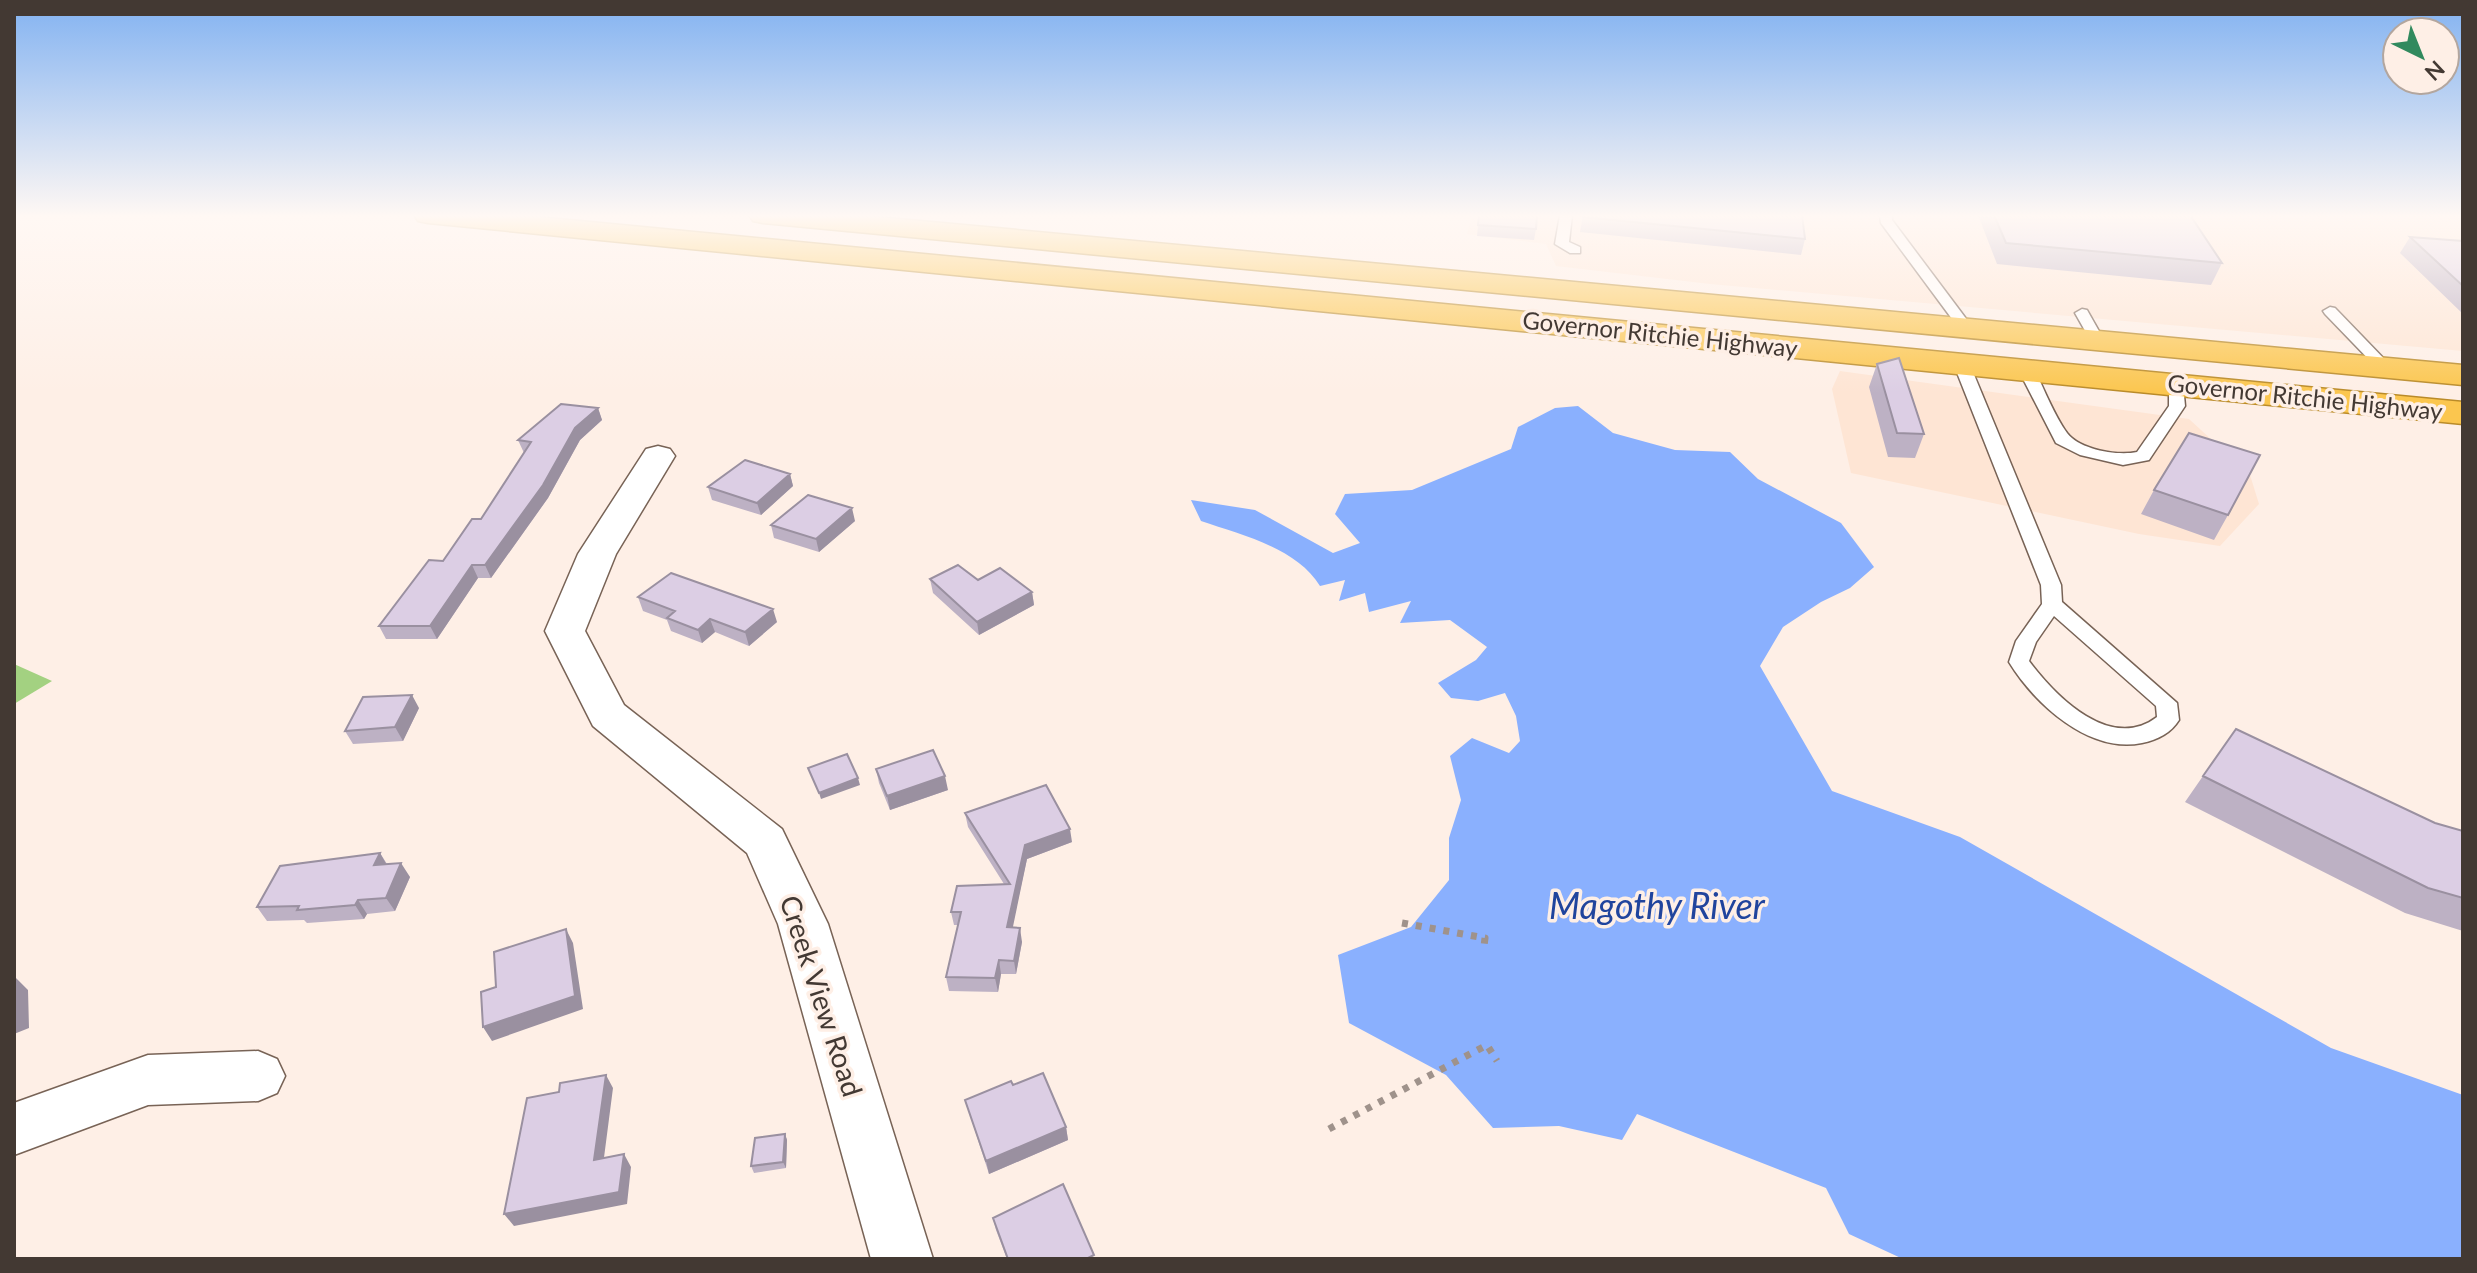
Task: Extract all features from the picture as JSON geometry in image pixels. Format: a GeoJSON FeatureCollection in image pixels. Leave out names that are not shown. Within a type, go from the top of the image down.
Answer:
{"type":"FeatureCollection","features":[{"type":"Feature","properties":{"kind":"highway","name":"Governor Ritchie Highway"},"geometry":{"type":"LineString","coordinates":[[1036,274],[2463,413]]}},
{"type":"Feature","properties":{"kind":"highway","name":"Governor Ritchie Highway"},"geometry":{"type":"LineString","coordinates":[[1397,274],[2463,375]]}},
{"type":"Feature","properties":{"kind":"street","name":"Creek View Road"},"geometry":{"type":"LineString","coordinates":[[658,456],[597,554],[565,631],[608,715],[765,842],[803,924],[902,1259]]}},
{"type":"Feature","properties":{"kind":"street"},"geometry":{"type":"LineString","coordinates":[[14,1129],[148,1080],[258,1076]]}},
{"type":"Feature","properties":{"kind":"lane"},"geometry":{"type":"LineString","coordinates":[[1926,274],[1966,328]]}},
{"type":"Feature","properties":{"kind":"lane"},"geometry":{"type":"LineString","coordinates":[[2330,311],[2385,368]]}},
{"type":"Feature","properties":{"kind":"lane"},"geometry":{"type":"LineString","coordinates":[[2082,313],[2097,340]]}},
{"type":"Feature","properties":{"kind":"lane"},"geometry":{"type":"LineString","coordinates":[[1962,365],[2046,566],[2052,604],[2166,703],[2168,720],[2159,730],[2144,736],[2117,737],[2096,730],[2074,717],[2029,678],[2019,662],[2026,641],[2052,604]]}},
{"type":"Feature","properties":{"kind":"lane"},"geometry":{"type":"LineString","coordinates":[[2027,371],[2062,439],[2103,456],[2123,460],[2143,456],[2150,450],[2177,406],[2175,385]]}},
{"type":"Feature","properties":{"kind":"path"},"geometry":{"type":"LineString","coordinates":[[1402,923],[1485,938],[1484,946]]}},
{"type":"Feature","properties":{"kind":"path"},"geometry":{"type":"LineString","coordinates":[[1329,1129],[1487,1045],[1497,1061]]}},
{"type":"Feature","properties":{"kind":"shaded area"},"geometry":{"type":"Polygon","coordinates":[[[1628,274],[2463,274],[2463,351],[1628,274]]]}},
{"type":"Feature","properties":{"kind":"shaded area"},"geometry":{"type":"Polygon","coordinates":[[[1840,371],[2189,419],[2250,475],[2259,504],[2220,546],[2139,534],[1851,473],[1832,389],[1840,371]]]}},
{"type":"Feature","properties":{"kind":"green space"},"geometry":{"type":"Polygon","coordinates":[[[14,664],[52,681],[14,704],[14,664]]]}},
{"type":"Feature","properties":{"kind":"water","name":"Magothy River"},"geometry":{"type":"Polygon","coordinates":[[[1578,406],[1613,433],[1675,450],[1730,452],[1758,479],[1841,523],[1874,567],[1850,588],[1821,602],[1783,627],[1760,666],[1832,791],[1960,837],[2331,1048],[2463,1095],[2463,1259],[1903,1259],[1849,1234],[1826,1188],[1637,1114],[1622,1140],[1559,1126],[1493,1128],[1446,1075],[1349,1023],[1338,955],[1411,927],[1449,880],[1449,838],[1461,800],[1450,756],[1472,738],[1509,753],[1520,741],[1516,716],[1505,693],[1478,701],[1451,698],[1438,683],[1476,660],[1487,647],[1450,620],[1400,623],[1411,601],[1369,612],[1365,593],[1339,601],[1345,580],[1320,586],[1310,573],[1283,552],[1201,521],[1191,500],[1255,510],[1333,553],[1360,543],[1335,514],[1345,494],[1412,490],[1511,449],[1518,427],[1555,408],[1578,406]]]}},
{"type":"Feature","properties":{"kind":"building"},"geometry":{"type":"Polygon","coordinates":[[[2450,274],[2463,274],[2463,286],[2450,274]]]}},
{"type":"Feature","properties":{"kind":"building"},"geometry":{"type":"Polygon","coordinates":[[[1899,358],[1924,434],[1897,433],[1877,364],[1899,358]]]}},
{"type":"Feature","properties":{"kind":"building"},"geometry":{"type":"Polygon","coordinates":[[[561,404],[598,408],[575,428],[543,485],[485,565],[472,565],[430,626],[379,626],[429,560],[443,561],[472,519],[481,519],[531,442],[518,440],[561,404]]]}},
{"type":"Feature","properties":{"kind":"building"},"geometry":{"type":"Polygon","coordinates":[[[2189,433],[2260,455],[2228,515],[2154,490],[2189,433]]]}},
{"type":"Feature","properties":{"kind":"building"},"geometry":{"type":"Polygon","coordinates":[[[745,460],[790,474],[757,503],[708,487],[745,460]]]}},
{"type":"Feature","properties":{"kind":"building"},"geometry":{"type":"Polygon","coordinates":[[[808,495],[852,508],[816,539],[771,525],[808,495]]]}},
{"type":"Feature","properties":{"kind":"building"},"geometry":{"type":"Polygon","coordinates":[[[958,565],[978,580],[1000,568],[1032,592],[977,622],[930,579],[958,565]]]}},
{"type":"Feature","properties":{"kind":"building"},"geometry":{"type":"Polygon","coordinates":[[[671,573],[773,609],[745,632],[710,619],[698,630],[667,618],[675,611],[638,597],[671,573]]]}},
{"type":"Feature","properties":{"kind":"building"},"geometry":{"type":"Polygon","coordinates":[[[412,695],[395,727],[345,731],[363,697],[412,695]]]}},
{"type":"Feature","properties":{"kind":"building"},"geometry":{"type":"Polygon","coordinates":[[[2236,729],[2435,823],[2463,831],[2463,898],[2428,888],[2203,776],[2236,729]]]}},
{"type":"Feature","properties":{"kind":"building"},"geometry":{"type":"Polygon","coordinates":[[[933,750],[945,776],[887,796],[876,769],[933,750]]]}},
{"type":"Feature","properties":{"kind":"building"},"geometry":{"type":"Polygon","coordinates":[[[847,754],[858,778],[819,793],[808,768],[847,754]]]}},
{"type":"Feature","properties":{"kind":"building"},"geometry":{"type":"Polygon","coordinates":[[[1046,785],[1070,829],[1025,845],[1007,927],[1020,928],[1014,961],[999,960],[995,978],[946,977],[961,912],[951,912],[957,886],[1010,884],[965,813],[1046,785]]]}},
{"type":"Feature","properties":{"kind":"building"},"geometry":{"type":"Polygon","coordinates":[[[380,853],[374,865],[401,863],[386,898],[358,900],[355,905],[297,910],[299,906],[257,907],[280,866],[380,853]]]}},
{"type":"Feature","properties":{"kind":"building"},"geometry":{"type":"Polygon","coordinates":[[[566,929],[575,996],[483,1027],[481,992],[496,987],[494,952],[566,929]]]}},
{"type":"Feature","properties":{"kind":"building"},"geometry":{"type":"Polygon","coordinates":[[[1043,1073],[1066,1127],[986,1161],[965,1100],[1011,1081],[1013,1085],[1043,1073]]]}},
{"type":"Feature","properties":{"kind":"building"},"geometry":{"type":"Polygon","coordinates":[[[606,1075],[594,1160],[624,1154],[619,1192],[504,1214],[527,1098],[559,1092],[560,1083],[606,1075]]]}},
{"type":"Feature","properties":{"kind":"building"},"geometry":{"type":"Polygon","coordinates":[[[785,1134],[783,1162],[751,1166],[755,1138],[785,1134]]]}},
{"type":"Feature","properties":{"kind":"building"},"geometry":{"type":"Polygon","coordinates":[[[1063,1184],[1094,1255],[1086,1259],[1008,1259],[993,1218],[1063,1184]]]}}]}
